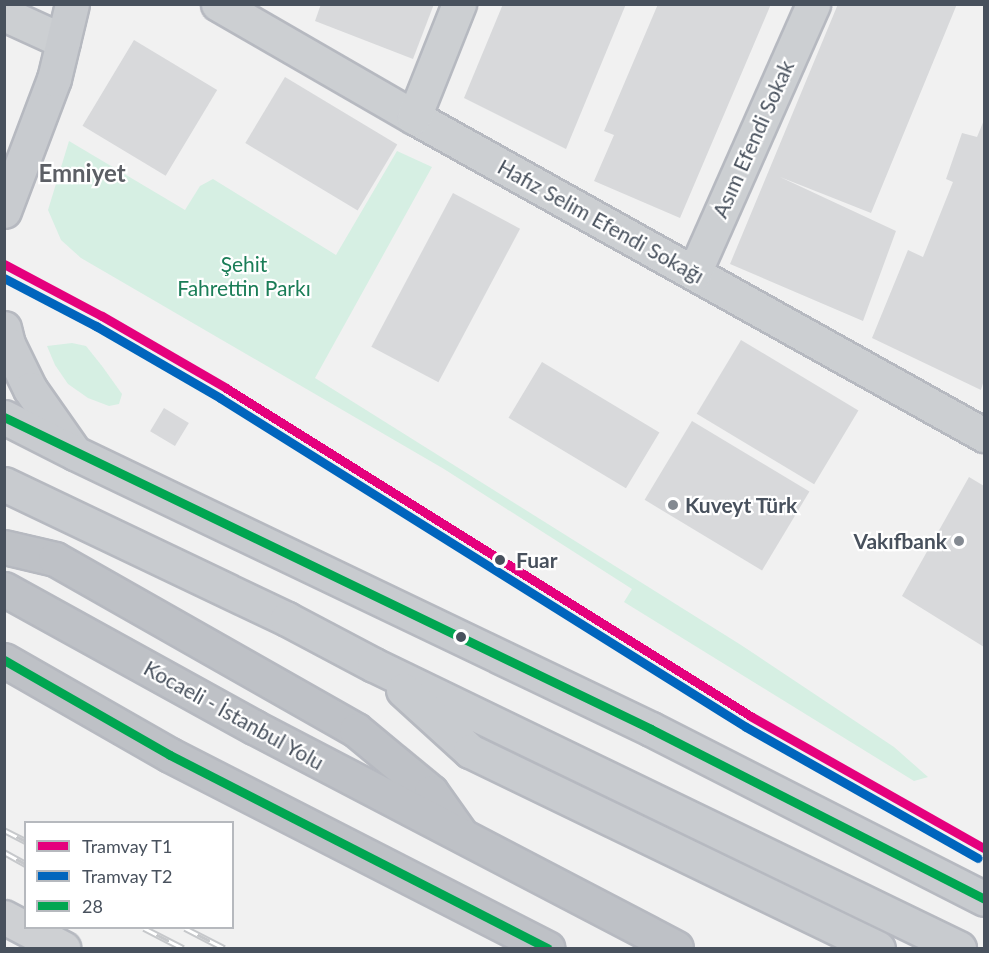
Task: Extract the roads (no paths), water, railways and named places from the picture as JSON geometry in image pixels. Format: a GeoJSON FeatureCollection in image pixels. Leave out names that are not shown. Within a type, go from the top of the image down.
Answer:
{"type":"FeatureCollection","features":[{"type":"Feature","properties":{"kind":"highway"},"geometry":{"type":"LineString","coordinates":[[4,547],[55,559],[356,730],[431,792],[464,840]]}},
{"type":"Feature","properties":{"kind":"highway","name":"Kocaeli - İstanbul Yolu"},"geometry":{"type":"LineString","coordinates":[[4,589],[464,840],[676,948]]}},
{"type":"Feature","properties":{"kind":"highway"},"geometry":{"type":"LineString","coordinates":[[4,660],[170,755],[547,948]]}},
{"type":"Feature","properties":{"kind":"highway"},"geometry":{"type":"LineString","coordinates":[[446,898],[532,948]]}},
{"type":"Feature","properties":{"kind":"main road"},"geometry":{"type":"LineString","coordinates":[[4,166],[72,4]]}},
{"type":"Feature","properties":{"kind":"main road"},"geometry":{"type":"LineString","coordinates":[[4,211],[54,79],[58,39]]}},
{"type":"Feature","properties":{"kind":"main road"},"geometry":{"type":"LineString","coordinates":[[4,328],[8,345],[30,389],[75,453]]}},
{"type":"Feature","properties":{"kind":"main road"},"geometry":{"type":"LineString","coordinates":[[4,417],[651,729],[984,899]]}},
{"type":"Feature","properties":{"kind":"main road"},"geometry":{"type":"LineString","coordinates":[[4,484],[287,619],[374,665],[959,948]]}},
{"type":"Feature","properties":{"kind":"main road"},"geometry":{"type":"LineString","coordinates":[[374,665],[470,750],[878,948]]}},
{"type":"Feature","properties":{"kind":"main road"},"geometry":{"type":"LineString","coordinates":[[4,917],[24,928]]}},
{"type":"Feature","properties":{"kind":"main road"},"geometry":{"type":"LineString","coordinates":[[27,929],[63,948]]}},
{"type":"Feature","properties":{"kind":"street","name":"Hafız Selim Efendi Sokağı"},"geometry":{"type":"LineString","coordinates":[[218,4],[414,117],[984,435]]}},
{"type":"Feature","properties":{"kind":"street"},"geometry":{"type":"LineString","coordinates":[[414,117],[459,4]]}},
{"type":"Feature","properties":{"kind":"street","name":"Asım Efendi Sokak"},"geometry":{"type":"LineString","coordinates":[[694,273],[813,4]]}},
{"type":"Feature","properties":{"kind":"street"},"geometry":{"type":"LineString","coordinates":[[4,14],[58,39]]}},
{"type":"Feature","properties":{"kind":"railway"},"geometry":{"type":"LineString","coordinates":[[4,830],[24,840]]}},
{"type":"Feature","properties":{"kind":"railway"},"geometry":{"type":"LineString","coordinates":[[4,852],[24,863]]}},
{"type":"Feature","properties":{"kind":"railway"},"geometry":{"type":"LineString","coordinates":[[146,929],[183,948]]}},
{"type":"Feature","properties":{"kind":"railway"},"geometry":{"type":"LineString","coordinates":[[187,929],[224,948]]}},
{"type":"Feature","properties":{"kind":"tram line","name":"T1"},"geometry":{"type":"LineString","coordinates":[[4,264],[102,316],[226,388],[752,717],[984,848]]}},
{"type":"Feature","properties":{"kind":"tram line","name":"T2"},"geometry":{"type":"LineString","coordinates":[[4,278],[96,326],[220,398],[746,727],[978,858]]}},
{"type":"Feature","properties":{"kind":"place","name":"Kuveyt Türk"},"geometry":{"type":"Point","coordinates":[673,505]}},
{"type":"Feature","properties":{"kind":"place","name":"Vakıfbank"},"geometry":{"type":"Point","coordinates":[959,541]}},
{"type":"Feature","properties":{"kind":"place","name":"Fuar"},"geometry":{"type":"Point","coordinates":[500,560]}},
{"type":"Feature","properties":{"kind":"district","name":"Emniyet"},"geometry":{"type":"Point","coordinates":[82,173]}},
{"type":"Feature","properties":{"kind":"park label","name":"Şehit Fahrettin Parkı"},"geometry":{"type":"Point","coordinates":[244,276]}}]}
